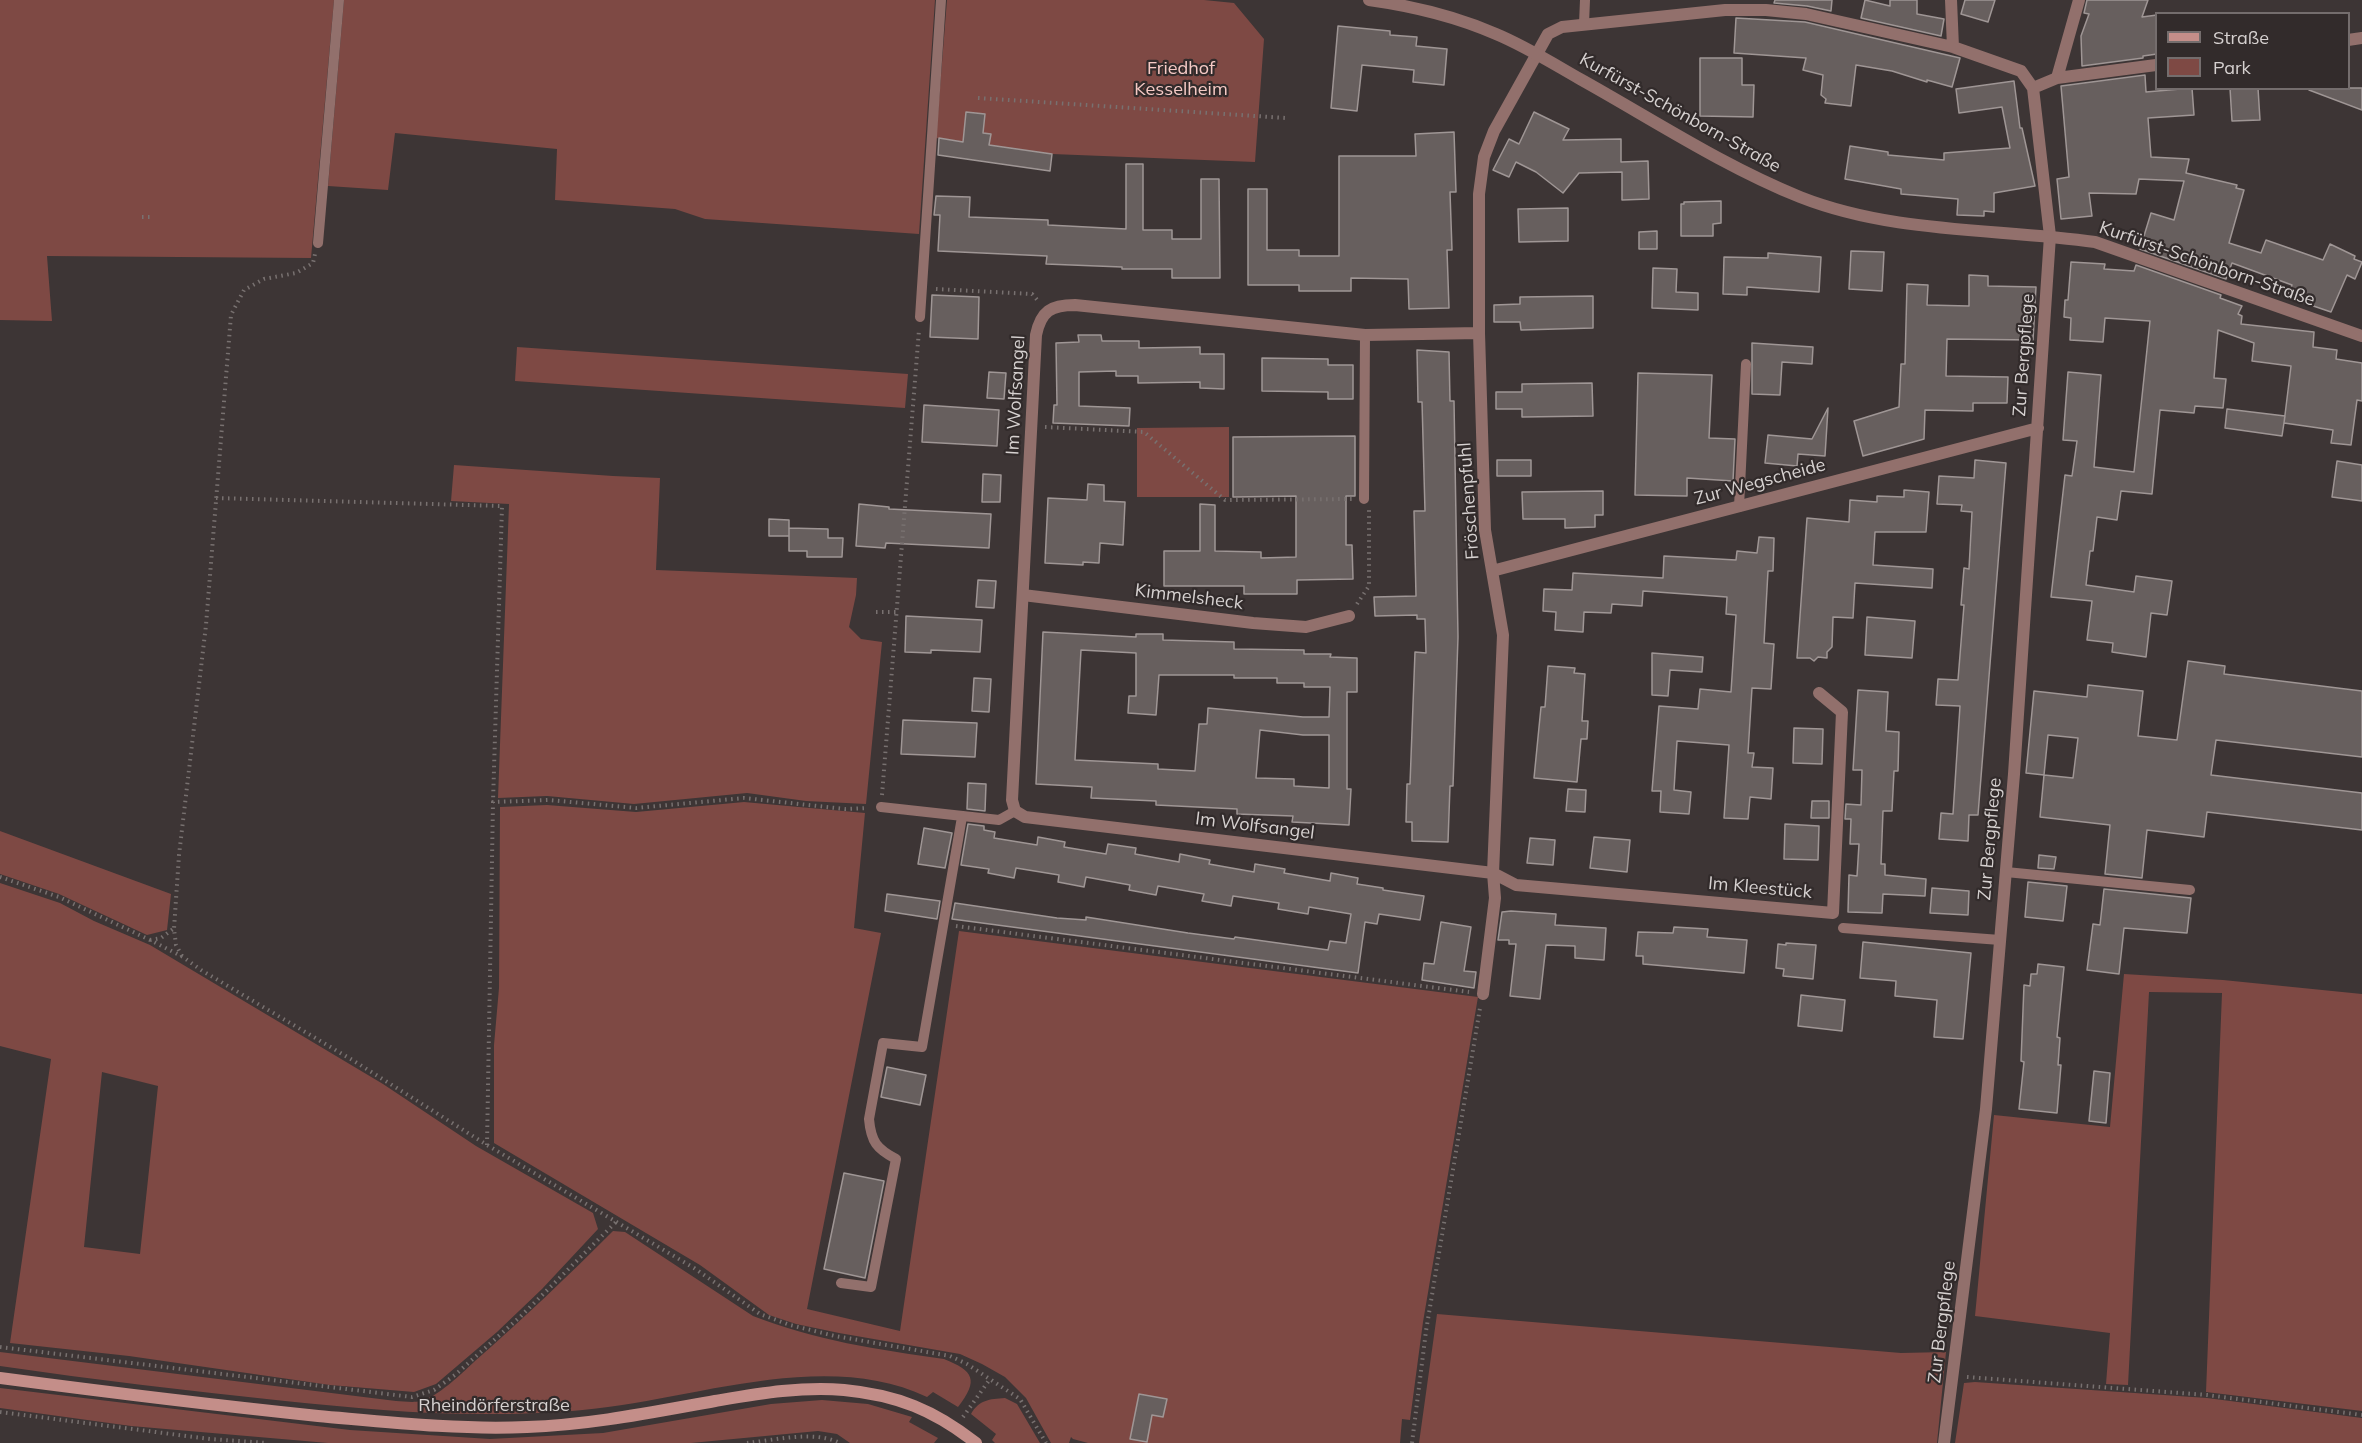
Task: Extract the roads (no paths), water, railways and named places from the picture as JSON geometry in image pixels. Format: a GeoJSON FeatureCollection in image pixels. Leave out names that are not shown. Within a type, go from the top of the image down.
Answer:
{"type":"FeatureCollection","features":[{"type":"Feature","properties":{"kind":"main road","name":"Rheindörferstraße"},"geometry":{"type":"LineString","coordinates":[[0,1378],[221,1406],[462,1428],[527,1427],[596,1422],[743,1397],[806,1389],[842,1389],[876,1394],[920,1407],[945,1420],[976,1443]]}},
{"type":"Feature","properties":{"kind":"street","name":"Kurfürst-Schönborn-Straße"},"geometry":{"type":"LineString","coordinates":[[1369,0],[1447,16],[1496,34],[1536,54],[1748,174],[1802,198],[1854,213],[1914,226],[2050,236],[2095,242],[2362,336]]}},
{"type":"Feature","properties":{"kind":"street"},"geometry":{"type":"LineString","coordinates":[[1951,0],[1953,47]]}},
{"type":"Feature","properties":{"kind":"street"},"geometry":{"type":"LineString","coordinates":[[2057,78],[2079,0]]}},
{"type":"Feature","properties":{"kind":"street","name":"Fröschenpfuhl"},"geometry":{"type":"LineString","coordinates":[[1483,994],[1494,898],[1493,873],[1503,635],[1485,530],[1479,333],[1479,194],[1484,157],[1494,130],[1548,34],[1562,27],[1584,24],[1767,5],[1953,47],[2021,71],[2033,88]]}},
{"type":"Feature","properties":{"kind":"street"},"geometry":{"type":"LineString","coordinates":[[2033,88],[2057,78],[2155,65]]}},
{"type":"Feature","properties":{"kind":"street","name":"Zur Bergpflege"},"geometry":{"type":"LineString","coordinates":[[1944,1443],[1986,1109],[2006,872],[2038,428],[2050,236],[2033,88]]}},
{"type":"Feature","properties":{"kind":"street","name":"Im Wolfsangel"},"geometry":{"type":"LineString","coordinates":[[1365,335],[1074,305],[1059,305],[1047,312],[1039,322],[1036,335],[1012,800],[1015,811],[1024,817],[1493,873]]}},
{"type":"Feature","properties":{"kind":"street"},"geometry":{"type":"LineString","coordinates":[[1365,335],[1479,333]]}},
{"type":"Feature","properties":{"kind":"street","name":"Zur Wegscheide"},"geometry":{"type":"LineString","coordinates":[[1492,571],[2038,428]]}},
{"type":"Feature","properties":{"kind":"street","name":"Kimmelsheck"},"geometry":{"type":"LineString","coordinates":[[1023,594],[1274,625],[1306,627],[1349,616]]}},
{"type":"Feature","properties":{"kind":"street","name":"Im Kleestück"},"geometry":{"type":"LineString","coordinates":[[1493,873],[1516,885],[1833,913],[1842,712],[1819,693]]}},
{"type":"Feature","properties":{"kind":"lane"},"geometry":{"type":"LineString","coordinates":[[318,243],[339,0]]}},
{"type":"Feature","properties":{"kind":"lane"},"geometry":{"type":"LineString","coordinates":[[920,317],[941,0]]}},
{"type":"Feature","properties":{"kind":"lane"},"geometry":{"type":"LineString","coordinates":[[1584,24],[1586,0]]}},
{"type":"Feature","properties":{"kind":"lane"},"geometry":{"type":"LineString","coordinates":[[1364,499],[1365,335]]}},
{"type":"Feature","properties":{"kind":"lane"},"geometry":{"type":"LineString","coordinates":[[1739,507],[1746,364]]}},
{"type":"Feature","properties":{"kind":"lane"},"geometry":{"type":"LineString","coordinates":[[881,807],[999,820],[1015,811]]}},
{"type":"Feature","properties":{"kind":"lane"},"geometry":{"type":"LineString","coordinates":[[842,1283],[871,1287],[896,1159],[879,1150],[870,1129],[869,1119],[883,1043],[922,1047],[962,817]]}},
{"type":"Feature","properties":{"kind":"lane"},"geometry":{"type":"LineString","coordinates":[[2006,872],[2190,890]]}},
{"type":"Feature","properties":{"kind":"lane"},"geometry":{"type":"LineString","coordinates":[[1843,927],[2000,940]]}},
{"type":"Feature","properties":{"kind":"park label","name":"Friedhof Kesselheim"},"geometry":{"type":"Point","coordinates":[1181,79]}}]}
